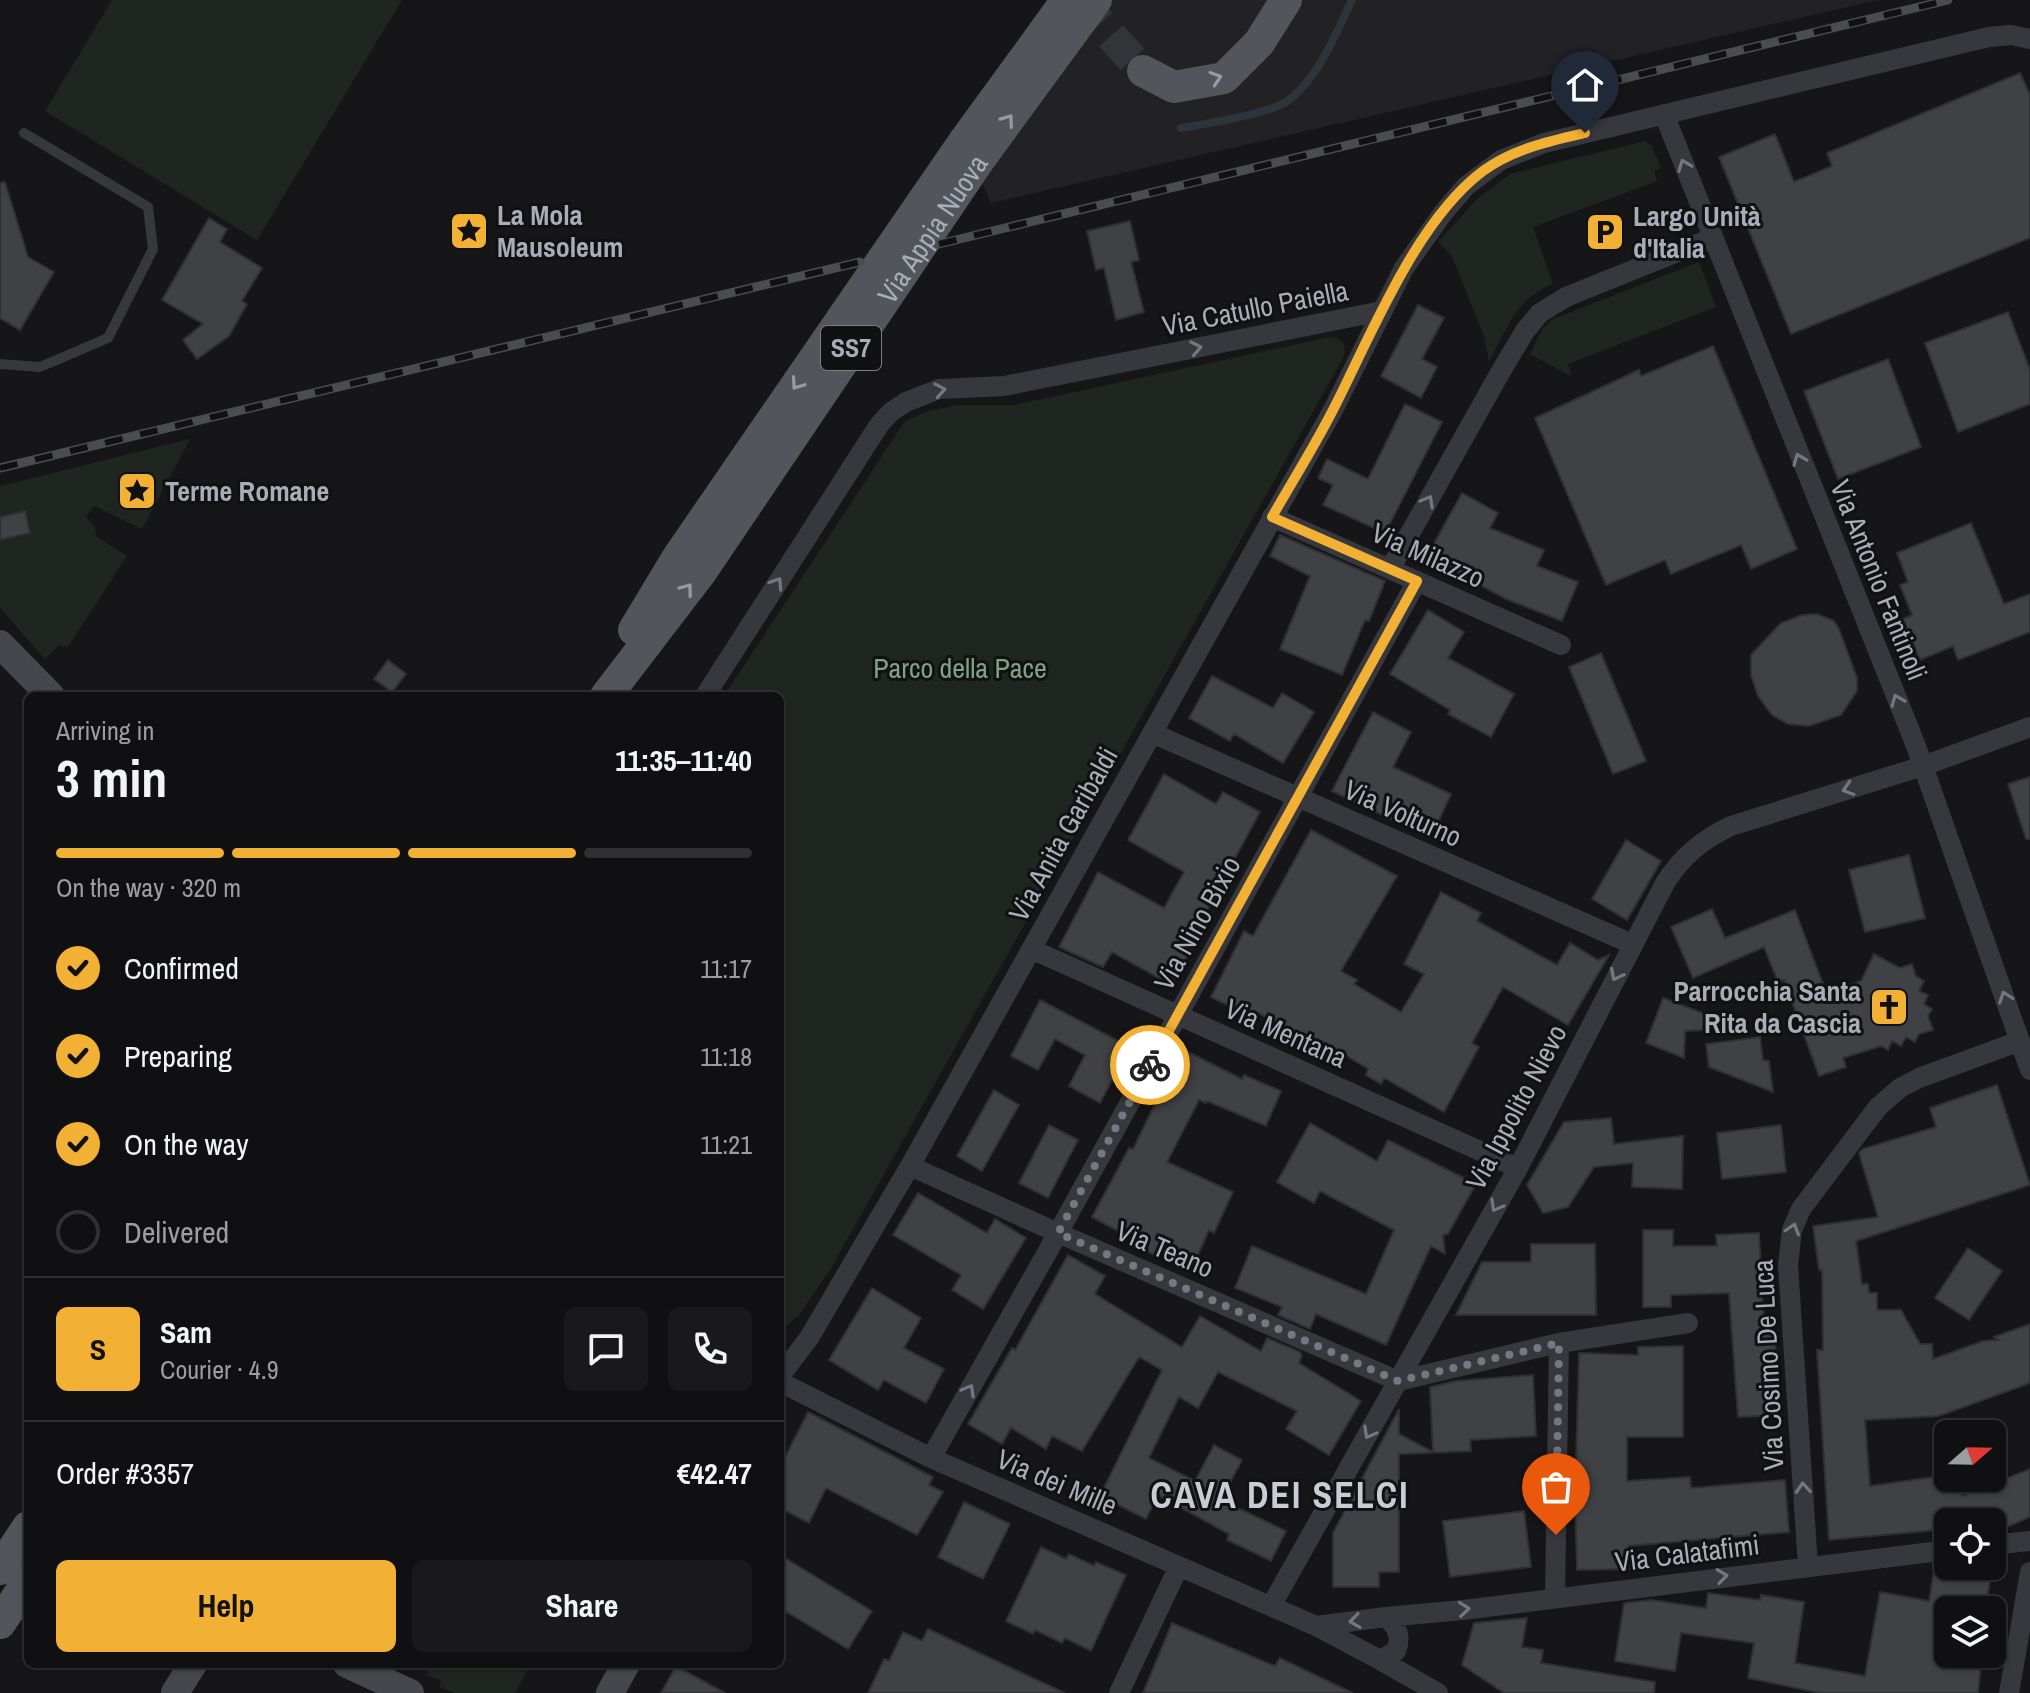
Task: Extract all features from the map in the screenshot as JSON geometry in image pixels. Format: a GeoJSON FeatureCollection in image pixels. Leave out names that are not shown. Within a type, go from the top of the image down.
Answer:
{"type":"FeatureCollection","features":[{"type":"Feature","properties":{"kind":"main road","name":"Via Appia Nuova"},"geometry":{"type":"LineString","coordinates":[[596,692],[678,557],[963,143],[1067,0]]}},
{"type":"Feature","properties":{"kind":"main road","name":"Via Appia Nuova"},"geometry":{"type":"LineString","coordinates":[[609,692],[701,572],[979,160],[1096,0]]}},
{"type":"Feature","properties":{"kind":"main road"},"geometry":{"type":"LineString","coordinates":[[1143,71],[1174,87],[1224,78],[1259,43],[1286,0]]}},
{"type":"Feature","properties":{"kind":"main road"},"geometry":{"type":"LineString","coordinates":[[0,1569],[24,1533]]}},
{"type":"Feature","properties":{"kind":"main road"},"geometry":{"type":"LineString","coordinates":[[0,1623],[24,1587]]}},
{"type":"Feature","properties":{"kind":"street","name":"Via Catullo Paiella"},"geometry":{"type":"LineString","coordinates":[[708,692],[879,425],[906,402],[939,389],[1004,386],[1382,311],[1404,268],[1443,213],[1466,186],[1511,155],[1544,143],[1996,36],[2030,39]]}},
{"type":"Feature","properties":{"kind":"street","name":"Via Antonio Fantinoli"},"geometry":{"type":"LineString","coordinates":[[1664,114],[1923,766],[2030,1070]]}},
{"type":"Feature","properties":{"kind":"street"},"geometry":{"type":"LineString","coordinates":[[1390,569],[1501,371],[1532,322],[1548,307],[1566,297],[1712,238]]}},
{"type":"Feature","properties":{"kind":"street","name":"Via Anita Garibaldi"},"geometry":{"type":"LineString","coordinates":[[784,1373],[809,1338],[910,1166],[1333,410],[1382,311]]}},
{"type":"Feature","properties":{"kind":"street","name":"Via Milazzo"},"geometry":{"type":"LineString","coordinates":[[1272,517],[1561,645]]}},
{"type":"Feature","properties":{"kind":"street","name":"Via Nino Bixio"},"geometry":{"type":"LineString","coordinates":[[931,1458],[1417,581]]}},
{"type":"Feature","properties":{"kind":"street"},"geometry":{"type":"LineString","coordinates":[[0,644],[47,692]]}},
{"type":"Feature","properties":{"kind":"street","name":"Via Ippolito Nievo"},"geometry":{"type":"LineString","coordinates":[[1271,1606],[1518,1168],[1632,944],[1671,874],[1686,856],[1707,838],[1731,826],[1923,766],[2030,727]]}},
{"type":"Feature","properties":{"kind":"street","name":"Via Volturno"},"geometry":{"type":"LineString","coordinates":[[1152,733],[1632,944]]}},
{"type":"Feature","properties":{"kind":"street","name":"Via Mentana"},"geometry":{"type":"LineString","coordinates":[[1031,949],[1518,1168]]}},
{"type":"Feature","properties":{"kind":"street","name":"Via Cosimo De Luca"},"geometry":{"type":"LineString","coordinates":[[1808,1566],[1788,1265],[1794,1222],[1878,1107],[1890,1096],[1919,1078],[2020,1041]]}},
{"type":"Feature","properties":{"kind":"street","name":"Via Teano"},"geometry":{"type":"LineString","coordinates":[[910,1166],[1398,1381]]}},
{"type":"Feature","properties":{"kind":"street"},"geometry":{"type":"LineString","coordinates":[[1398,1381],[1559,1343],[1688,1323]]}},
{"type":"Feature","properties":{"kind":"street"},"geometry":{"type":"LineString","coordinates":[[1555,1599],[1559,1343]]}},
{"type":"Feature","properties":{"kind":"street","name":"Via dei Mille"},"geometry":{"type":"LineString","coordinates":[[784,1381],[931,1458],[1316,1626],[1438,1693]]}},
{"type":"Feature","properties":{"kind":"street"},"geometry":{"type":"LineString","coordinates":[[2006,1544],[2030,1541]]}},
{"type":"Feature","properties":{"kind":"street","name":"Via Calatafimi"},"geometry":{"type":"LineString","coordinates":[[1386,1617],[1934,1552]]}},
{"type":"Feature","properties":{"kind":"street"},"geometry":{"type":"LineString","coordinates":[[1119,1693],[1179,1566]]}},
{"type":"Feature","properties":{"kind":"street"},"geometry":{"type":"LineString","coordinates":[[2009,1693],[2030,1572]]}},
{"type":"Feature","properties":{"kind":"street"},"geometry":{"type":"LineString","coordinates":[[1316,1626],[1386,1617],[1399,1633],[1410,1668],[1418,1680]]}},
{"type":"Feature","properties":{"kind":"street"},"geometry":{"type":"LineString","coordinates":[[1380,1660],[1396,1651],[1400,1642]]}},
{"type":"Feature","properties":{"kind":"street"},"geometry":{"type":"LineString","coordinates":[[175,1693],[191,1668]]}},
{"type":"Feature","properties":{"kind":"street"},"geometry":{"type":"LineString","coordinates":[[356,1668],[410,1693]]}},
{"type":"Feature","properties":{"kind":"street"},"geometry":{"type":"LineString","coordinates":[[610,1693],[624,1668]]}},
{"type":"Feature","properties":{"kind":"lane"},"geometry":{"type":"LineString","coordinates":[[0,364],[40,367],[108,338],[153,249],[148,207],[24,133]]}},
{"type":"Feature","properties":{"kind":"shaded area"},"geometry":{"type":"Polygon","coordinates":[[[1067,0],[1878,0],[991,203],[963,143],[1067,0]]]}},
{"type":"Feature","properties":{"kind":"green space"},"geometry":{"type":"Polygon","coordinates":[[[112,0],[402,0],[257,240],[45,111],[112,0]]]}},
{"type":"Feature","properties":{"kind":"green space"},"geometry":{"type":"Polygon","coordinates":[[[1645,141],[1652,146],[1661,168],[1654,171],[1657,181],[1533,227],[1553,284],[1540,290],[1521,306],[1489,362],[1484,336],[1452,256],[1438,242],[1478,198],[1510,174],[1645,141]]]}},
{"type":"Feature","properties":{"kind":"green space"},"geometry":{"type":"Polygon","coordinates":[[[1699,262],[1716,307],[1568,364],[1572,377],[1530,354],[1543,328],[1553,319],[1699,262]]]}},
{"type":"Feature","properties":{"kind":"green space","name":"Parco della Pace"},"geometry":{"type":"Polygon","coordinates":[[[1330,337],[1343,342],[1345,351],[830,1270],[799,1315],[784,1328],[784,692],[727,692],[905,421],[929,411],[958,405],[1014,405],[1330,337]]]}},
{"type":"Feature","properties":{"kind":"green space"},"geometry":{"type":"Polygon","coordinates":[[[190,439],[142,529],[94,506],[86,517],[95,527],[96,536],[127,556],[68,647],[59,645],[45,659],[0,608],[0,486],[190,439]]]}},
{"type":"Feature","properties":{"kind":"green space"},"geometry":{"type":"Polygon","coordinates":[[[429,1668],[529,1668],[515,1693],[455,1693],[439,1687],[441,1680],[426,1675],[429,1668]]]}},
{"type":"Feature","properties":{"kind":"building"},"geometry":{"type":"Polygon","coordinates":[[[2020,73],[2030,95],[2030,238],[1791,334],[1719,157],[1775,134],[1794,182],[1832,166],[1827,153],[2020,73]]]}},
{"type":"Feature","properties":{"kind":"building"},"geometry":{"type":"Polygon","coordinates":[[[5,182],[28,257],[54,272],[20,330],[0,318],[0,183],[5,182]]]}},
{"type":"Feature","properties":{"kind":"building"},"geometry":{"type":"Polygon","coordinates":[[[209,218],[227,229],[220,242],[262,268],[242,301],[247,304],[229,336],[197,359],[183,340],[203,324],[162,300],[209,218]]]}},
{"type":"Feature","properties":{"kind":"building"},"geometry":{"type":"Polygon","coordinates":[[[1130,221],[1139,260],[1131,262],[1144,312],[1116,320],[1104,268],[1096,270],[1087,231],[1130,221]]]}},
{"type":"Feature","properties":{"kind":"building"},"geometry":{"type":"Polygon","coordinates":[[[1418,305],[1444,318],[1422,359],[1437,367],[1421,398],[1381,376],[1418,305]]]}},
{"type":"Feature","properties":{"kind":"building"},"geometry":{"type":"Polygon","coordinates":[[[2008,312],[2030,370],[2030,404],[1958,432],[1925,343],[2008,312]]]}},
{"type":"Feature","properties":{"kind":"building"},"geometry":{"type":"Polygon","coordinates":[[[1713,346],[1797,549],[1751,569],[1741,545],[1671,574],[1665,560],[1606,585],[1535,418],[1639,370],[1641,376],[1713,346]]]}},
{"type":"Feature","properties":{"kind":"building"},"geometry":{"type":"Polygon","coordinates":[[[1888,359],[1921,447],[1838,479],[1804,391],[1888,359]]]}},
{"type":"Feature","properties":{"kind":"building"},"geometry":{"type":"Polygon","coordinates":[[[1405,404],[1442,422],[1385,533],[1323,505],[1333,485],[1318,478],[1327,459],[1368,479],[1405,404]]]}},
{"type":"Feature","properties":{"kind":"building"},"geometry":{"type":"Polygon","coordinates":[[[1462,493],[1498,513],[1490,528],[1544,550],[1537,566],[1578,582],[1562,621],[1506,599],[1427,556],[1462,493]]]}},
{"type":"Feature","properties":{"kind":"building"},"geometry":{"type":"Polygon","coordinates":[[[25,511],[30,533],[0,540],[0,517],[25,511]]]}},
{"type":"Feature","properties":{"kind":"building"},"geometry":{"type":"Polygon","coordinates":[[[1971,523],[2004,604],[2030,594],[2030,632],[1958,660],[1953,646],[1920,660],[1903,619],[1912,615],[1900,585],[1908,582],[1897,553],[1971,523]]]}},
{"type":"Feature","properties":{"kind":"building"},"geometry":{"type":"Polygon","coordinates":[[[1280,535],[1385,581],[1342,675],[1280,649],[1310,576],[1270,556],[1280,535]]]}},
{"type":"Feature","properties":{"kind":"building"},"geometry":{"type":"Polygon","coordinates":[[[1428,610],[1464,632],[1448,658],[1514,694],[1491,737],[1448,714],[1450,710],[1390,674],[1428,610]]]}},
{"type":"Feature","properties":{"kind":"building"},"geometry":{"type":"Polygon","coordinates":[[[1817,614],[1834,621],[1839,629],[1857,678],[1857,691],[1841,715],[1809,726],[1788,724],[1772,715],[1758,696],[1751,675],[1751,655],[1781,623],[1802,615],[1817,614]]]}},
{"type":"Feature","properties":{"kind":"building"},"geometry":{"type":"Polygon","coordinates":[[[1601,653],[1646,761],[1613,774],[1569,667],[1601,653]]]}},
{"type":"Feature","properties":{"kind":"building"},"geometry":{"type":"Polygon","coordinates":[[[388,660],[406,674],[392,692],[374,679],[388,660]]]}},
{"type":"Feature","properties":{"kind":"building"},"geometry":{"type":"Polygon","coordinates":[[[1212,676],[1273,708],[1282,693],[1314,712],[1283,763],[1234,734],[1230,741],[1189,718],[1212,676]]]}},
{"type":"Feature","properties":{"kind":"building"},"geometry":{"type":"Polygon","coordinates":[[[1373,712],[1411,732],[1393,767],[1451,794],[1431,838],[1332,791],[1373,712]]]}},
{"type":"Feature","properties":{"kind":"building"},"geometry":{"type":"Polygon","coordinates":[[[1164,774],[1216,804],[1223,792],[1260,812],[1205,914],[1210,916],[1171,985],[1112,952],[1103,967],[1059,947],[1098,872],[1164,908],[1184,872],[1128,840],[1164,774]]]}},
{"type":"Feature","properties":{"kind":"building"},"geometry":{"type":"Polygon","coordinates":[[[2030,777],[2030,839],[2026,839],[2008,784],[2030,777]]]}},
{"type":"Feature","properties":{"kind":"building"},"geometry":{"type":"Polygon","coordinates":[[[1311,830],[1397,876],[1341,971],[1357,980],[1354,984],[1401,1012],[1424,974],[1404,964],[1441,892],[1481,913],[1477,921],[1557,965],[1570,943],[1598,960],[1609,955],[1568,1025],[1503,987],[1472,1043],[1479,1047],[1444,1112],[1384,1078],[1381,1084],[1366,1075],[1368,1069],[1322,1041],[1318,1047],[1255,1011],[1252,1017],[1211,997],[1244,931],[1253,936],[1311,830]]]}},
{"type":"Feature","properties":{"kind":"building"},"geometry":{"type":"Polygon","coordinates":[[[1626,840],[1661,861],[1627,920],[1592,899],[1626,840]]]}},
{"type":"Feature","properties":{"kind":"building"},"geometry":{"type":"Polygon","coordinates":[[[1909,855],[1925,918],[1865,932],[1849,870],[1909,855]]]}},
{"type":"Feature","properties":{"kind":"building"},"geometry":{"type":"Polygon","coordinates":[[[1712,909],[1725,938],[1795,910],[1826,992],[1861,981],[1874,954],[1900,968],[1912,964],[1916,976],[1924,981],[1919,991],[1928,995],[1924,1004],[1932,1009],[1928,1016],[1933,1030],[1919,1034],[1915,1042],[1906,1037],[1901,1046],[1892,1041],[1888,1050],[1881,1046],[1843,1058],[1846,1067],[1819,1076],[1784,980],[1778,982],[1764,947],[1693,978],[1671,927],[1712,909]]]}},
{"type":"Feature","properties":{"kind":"building"},"geometry":{"type":"Polygon","coordinates":[[[1663,998],[1708,1015],[1702,1030],[1685,1031],[1684,1058],[1646,1043],[1663,998]]]}},
{"type":"Feature","properties":{"kind":"building"},"geometry":{"type":"Polygon","coordinates":[[[1040,1000],[1130,1047],[1100,1103],[1069,1086],[1085,1055],[1055,1039],[1038,1070],[1011,1056],[1040,1000]]]}},
{"type":"Feature","properties":{"kind":"building"},"geometry":{"type":"Polygon","coordinates":[[[1760,1037],[1763,1060],[1769,1061],[1773,1092],[1709,1067],[1706,1044],[1760,1037]]]}},
{"type":"Feature","properties":{"kind":"building"},"geometry":{"type":"Polygon","coordinates":[[[1182,1049],[1242,1079],[1244,1075],[1281,1091],[1266,1126],[1199,1100],[1167,1162],[1233,1192],[1214,1233],[1209,1230],[1191,1271],[1146,1251],[1148,1247],[1092,1217],[1129,1148],[1133,1149],[1182,1049]]]}},
{"type":"Feature","properties":{"kind":"building"},"geometry":{"type":"Polygon","coordinates":[[[1997,1085],[2030,1185],[1856,1241],[1862,1284],[1868,1284],[1869,1293],[1877,1293],[1877,1310],[1901,1310],[1920,1344],[1932,1344],[1933,1359],[1983,1341],[1999,1340],[1994,1337],[2030,1324],[2030,1383],[1939,1416],[1865,1420],[1870,1486],[1934,1477],[1934,1492],[1962,1492],[1962,1496],[1972,1492],[2006,1492],[2006,1479],[2030,1469],[2030,1517],[2006,1527],[2006,1508],[1934,1508],[1934,1530],[1829,1540],[1817,1350],[1823,1350],[1822,1270],[1819,1270],[1813,1226],[1878,1217],[1859,1153],[1862,1149],[1936,1127],[1930,1108],[1997,1085]]]}},
{"type":"Feature","properties":{"kind":"building"},"geometry":{"type":"Polygon","coordinates":[[[994,1090],[1019,1105],[982,1171],[957,1156],[994,1090]]]}},
{"type":"Feature","properties":{"kind":"building"},"geometry":{"type":"Polygon","coordinates":[[[1611,1118],[1614,1144],[1683,1136],[1682,1189],[1632,1187],[1633,1163],[1594,1167],[1568,1207],[1543,1213],[1527,1185],[1564,1122],[1611,1118]]]}},
{"type":"Feature","properties":{"kind":"building"},"geometry":{"type":"Polygon","coordinates":[[[1310,1123],[1377,1161],[1388,1140],[1476,1184],[1448,1234],[1443,1235],[1445,1254],[1431,1246],[1386,1345],[1316,1314],[1310,1329],[1278,1315],[1282,1307],[1235,1288],[1252,1246],[1366,1294],[1394,1230],[1320,1191],[1314,1203],[1277,1182],[1310,1123]]]}},
{"type":"Feature","properties":{"kind":"building"},"geometry":{"type":"Polygon","coordinates":[[[1049,1125],[1078,1140],[1048,1198],[1019,1183],[1049,1125]]]}},
{"type":"Feature","properties":{"kind":"building"},"geometry":{"type":"Polygon","coordinates":[[[1781,1125],[1786,1172],[1722,1179],[1717,1133],[1781,1125]]]}},
{"type":"Feature","properties":{"kind":"building"},"geometry":{"type":"Polygon","coordinates":[[[918,1193],[987,1233],[995,1219],[1026,1238],[983,1309],[952,1290],[961,1275],[893,1235],[918,1193]]]}},
{"type":"Feature","properties":{"kind":"building"},"geometry":{"type":"Polygon","coordinates":[[[1643,1230],[1673,1230],[1673,1246],[1717,1246],[1716,1235],[1759,1233],[1764,1327],[1774,1327],[1780,1415],[1738,1417],[1729,1293],[1671,1295],[1671,1307],[1643,1307],[1643,1230]]]}},
{"type":"Feature","properties":{"kind":"building"},"geometry":{"type":"Polygon","coordinates":[[[1531,1244],[1595,1244],[1596,1315],[1456,1315],[1482,1262],[1531,1262],[1531,1244]]]}},
{"type":"Feature","properties":{"kind":"building"},"geometry":{"type":"Polygon","coordinates":[[[1968,1248],[2002,1271],[1969,1320],[1935,1298],[1968,1248]]]}},
{"type":"Feature","properties":{"kind":"building"},"geometry":{"type":"Polygon","coordinates":[[[1068,1255],[1105,1276],[1095,1294],[1182,1347],[1200,1316],[1261,1351],[1267,1338],[1300,1352],[1299,1363],[1361,1401],[1329,1455],[1286,1429],[1297,1411],[1218,1372],[1198,1408],[1179,1397],[1149,1458],[1195,1481],[1214,1445],[1242,1460],[1221,1500],[1286,1531],[1271,1561],[1227,1540],[1229,1534],[1158,1495],[1146,1519],[1100,1496],[1162,1370],[1139,1357],[1082,1451],[1052,1436],[1046,1449],[1011,1428],[1002,1444],[968,1424],[1012,1348],[1015,1350],[1068,1255]]]}},
{"type":"Feature","properties":{"kind":"building"},"geometry":{"type":"Polygon","coordinates":[[[872,1288],[921,1318],[904,1348],[944,1369],[926,1403],[884,1380],[878,1390],[829,1360],[872,1288]]]}},
{"type":"Feature","properties":{"kind":"building"},"geometry":{"type":"Polygon","coordinates":[[[1683,1346],[1683,1437],[1627,1437],[1627,1481],[1690,1477],[1691,1488],[1785,1480],[1789,1532],[1629,1546],[1630,1569],[1577,1570],[1574,1464],[1579,1353],[1638,1355],[1638,1347],[1683,1346]]]}},
{"type":"Feature","properties":{"kind":"building"},"geometry":{"type":"Polygon","coordinates":[[[1533,1375],[1536,1436],[1470,1440],[1471,1451],[1399,1454],[1399,1572],[1379,1572],[1379,1587],[1333,1587],[1333,1533],[1399,1409],[1399,1434],[1433,1452],[1430,1387],[1456,1381],[1533,1375]]]}},
{"type":"Feature","properties":{"kind":"building"},"geometry":{"type":"Polygon","coordinates":[[[808,1412],[933,1477],[929,1485],[943,1492],[917,1535],[826,1488],[809,1523],[784,1510],[784,1459],[808,1412]]]}},
{"type":"Feature","properties":{"kind":"building"},"geometry":{"type":"Polygon","coordinates":[[[964,1502],[1010,1524],[983,1579],[938,1557],[964,1502]]]}},
{"type":"Feature","properties":{"kind":"building"},"geometry":{"type":"Polygon","coordinates":[[[1524,1511],[1531,1567],[1450,1577],[1443,1521],[1524,1511]]]}},
{"type":"Feature","properties":{"kind":"building"},"geometry":{"type":"Polygon","coordinates":[[[1041,1547],[1066,1559],[1069,1554],[1094,1566],[1096,1562],[1126,1575],[1091,1651],[1065,1638],[1062,1643],[1006,1621],[1041,1547]]]}},
{"type":"Feature","properties":{"kind":"building"},"geometry":{"type":"Polygon","coordinates":[[[784,1557],[872,1611],[848,1649],[784,1610],[784,1557]]]}},
{"type":"Feature","properties":{"kind":"building"},"geometry":{"type":"Polygon","coordinates":[[[1934,1571],[1934,1580],[1990,1580],[1987,1596],[1934,1596],[1934,1668],[1981,1668],[1978,1693],[1820,1693],[1748,1678],[1754,1643],[1681,1633],[1675,1671],[1615,1661],[1624,1603],[1651,1600],[1706,1608],[1708,1593],[1760,1600],[1761,1595],[1804,1602],[1795,1663],[1865,1676],[1880,1592],[1929,1601],[1934,1571]]]}},
{"type":"Feature","properties":{"kind":"building"},"geometry":{"type":"Polygon","coordinates":[[[1527,1618],[1522,1647],[1543,1650],[1541,1663],[1655,1682],[1654,1693],[1504,1693],[1462,1665],[1474,1623],[1527,1618]]]}},
{"type":"Feature","properties":{"kind":"building"},"geometry":{"type":"Polygon","coordinates":[[[1172,1623],[1275,1666],[1280,1658],[1353,1693],[1143,1693],[1172,1623]]]}},
{"type":"Feature","properties":{"kind":"building"},"geometry":{"type":"Polygon","coordinates":[[[928,1629],[1065,1693],[868,1693],[884,1659],[889,1661],[903,1632],[922,1641],[928,1629]]]}},
{"type":"Feature","properties":{"kind":"building"},"geometry":{"type":"Polygon","coordinates":[[[675,1668],[680,1668],[725,1693],[661,1693],[675,1668]]]}},
{"type":"Feature","properties":{"kind":"waterway"},"geometry":{"type":"LineString","coordinates":[[1181,128],[1253,114],[1289,100],[1318,67],[1352,0]]}},
{"type":"Feature","properties":{"kind":"tunnel"},"geometry":{"type":"LineString","coordinates":[[1079,0],[1143,71]]}},
{"type":"Feature","properties":{"kind":"railway"},"geometry":{"type":"LineString","coordinates":[[939,244],[1948,0]]}},
{"type":"Feature","properties":{"kind":"railway"},"geometry":{"type":"LineString","coordinates":[[0,468],[860,262]]}},
{"type":"Feature","properties":{"kind":"way so far"},"geometry":{"type":"LineString","coordinates":[[1150,1065],[1058,1233],[1398,1381],[1559,1343],[1556,1535]]}},
{"type":"Feature","properties":{"kind":"place","name":"La Mola Mausoleum"},"geometry":{"type":"Point","coordinates":[469,231]}},
{"type":"Feature","properties":{"kind":"place","name":"Largo Unità d'Italia"},"geometry":{"type":"Point","coordinates":[1605,232]}},
{"type":"Feature","properties":{"kind":"place","name":"Terme Romane"},"geometry":{"type":"Point","coordinates":[137,491]}},
{"type":"Feature","properties":{"kind":"place","name":"Parrocchia Santa Rita da Cascia"},"geometry":{"type":"Point","coordinates":[1889,1007]}},
{"type":"Feature","properties":{"kind":"district","name":"CAVA DEI SELCI"},"geometry":{"type":"Point","coordinates":[1280,1495]}},
{"type":"Feature","properties":{"kind":"route"},"geometry":{"type":"LineString","coordinates":[[1150,1065],[1417,581],[1272,517],[1333,410],[1404,268],[1450,204],[1474,179],[1501,160],[1544,143],[1585,133]]}}]}
